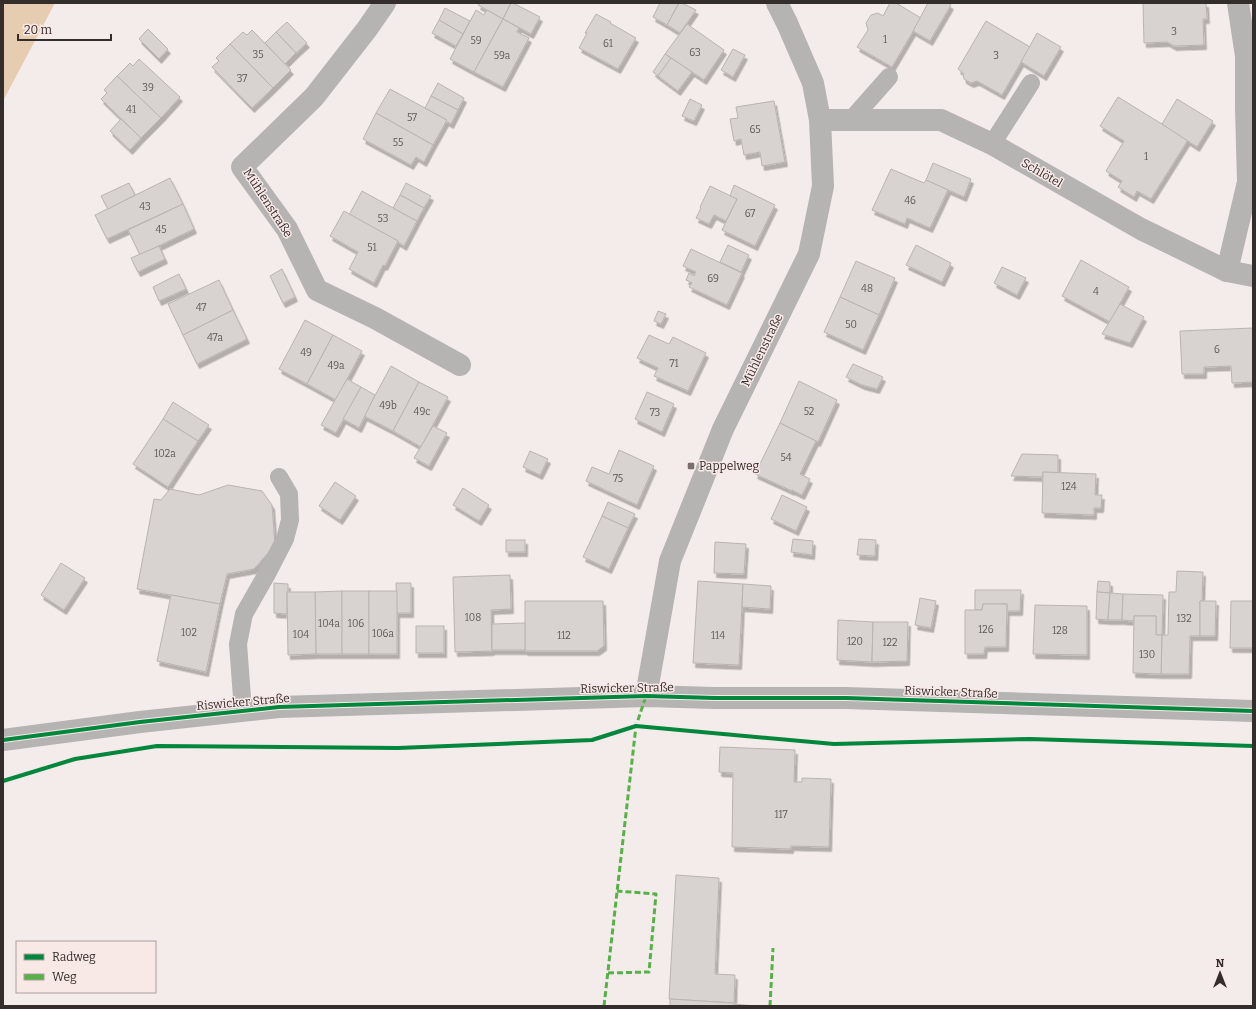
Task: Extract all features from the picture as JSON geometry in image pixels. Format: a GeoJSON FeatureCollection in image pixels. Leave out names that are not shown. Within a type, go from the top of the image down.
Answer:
{"type":"FeatureCollection","features":[{"type":"Feature","properties":{"kind":"street","name":"Mühlenstraße"},"geometry":{"type":"LineString","coordinates":[[385,3],[367,29],[314,97],[242,167],[287,229],[317,290],[375,318],[460,365]]}},
{"type":"Feature","properties":{"kind":"street","name":"Mühlenstraße"},"geometry":{"type":"LineString","coordinates":[[646,696],[670,561],[723,429],[809,254],[823,186],[820,120],[813,83],[787,23],[776,3]]}},
{"type":"Feature","properties":{"kind":"street"},"geometry":{"type":"LineString","coordinates":[[1227,271],[1248,182],[1246,56],[1238,3]]}},
{"type":"Feature","properties":{"kind":"street","name":"Schlötel"},"geometry":{"type":"LineString","coordinates":[[820,120],[941,120],[992,144],[1141,229],[1227,271],[1253,276]]}},
{"type":"Feature","properties":{"kind":"street","name":"Riswicker Straße"},"geometry":{"type":"LineString","coordinates":[[3,740],[140,722],[279,707],[646,696],[716,698],[846,698],[1253,711]]}},
{"type":"Feature","properties":{"kind":"lane"},"geometry":{"type":"LineString","coordinates":[[851,120],[889,77]]}},
{"type":"Feature","properties":{"kind":"lane"},"geometry":{"type":"LineString","coordinates":[[992,144],[1031,83]]}},
{"type":"Feature","properties":{"kind":"lane"},"geometry":{"type":"LineString","coordinates":[[243,711],[238,644],[244,614],[285,539],[290,520],[289,494],[278,477]]}},
{"type":"Feature","properties":{"kind":"shaded area"},"geometry":{"type":"Polygon","coordinates":[[[3,3],[55,3],[3,101],[3,3]]]}},
{"type":"Feature","properties":{"kind":"building"},"geometry":{"type":"Polygon","coordinates":[[[479,3],[511,3],[503,19],[478,5],[479,3]]]}},
{"type":"Feature","properties":{"kind":"building"},"geometry":{"type":"Polygon","coordinates":[[[511,3],[540,17],[531,34],[503,19],[511,3]]]}},
{"type":"Feature","properties":{"kind":"building"},"geometry":{"type":"Polygon","coordinates":[[[660,3],[679,3],[667,25],[653,17],[660,3]]]}},
{"type":"Feature","properties":{"kind":"building"},"geometry":{"type":"Polygon","coordinates":[[[679,3],[696,10],[680,33],[667,25],[679,3]]]}},
{"type":"Feature","properties":{"kind":"building"},"geometry":{"type":"Polygon","coordinates":[[[890,3],[896,3],[921,18],[892,67],[857,47],[868,30],[866,23],[871,15],[878,13],[883,16],[890,3]]]}},
{"type":"Feature","properties":{"kind":"building"},"geometry":{"type":"Polygon","coordinates":[[[928,3],[948,3],[951,5],[930,41],[913,31],[928,3]]]}},
{"type":"Feature","properties":{"kind":"building"},"geometry":{"type":"Polygon","coordinates":[[[1143,3],[1206,3],[1207,19],[1203,19],[1204,45],[1174,46],[1167,42],[1144,43],[1143,3]]]}},
{"type":"Feature","properties":{"kind":"building"},"geometry":{"type":"Polygon","coordinates":[[[445,8],[470,21],[463,34],[439,20],[445,8]]]}},
{"type":"Feature","properties":{"kind":"building"},"geometry":{"type":"Polygon","coordinates":[[[476,10],[484,15],[487,10],[503,19],[474,72],[450,59],[476,10]]]}},
{"type":"Feature","properties":{"kind":"building"},"geometry":{"type":"Polygon","coordinates":[[[596,14],[636,38],[618,69],[579,48],[587,33],[585,33],[596,14]]]}},
{"type":"Feature","properties":{"kind":"building"},"geometry":{"type":"Polygon","coordinates":[[[503,19],[519,28],[517,32],[529,38],[503,87],[474,72],[503,19]]]}},
{"type":"Feature","properties":{"kind":"building"},"geometry":{"type":"Polygon","coordinates":[[[439,20],[463,34],[456,46],[432,33],[439,20]]]}},
{"type":"Feature","properties":{"kind":"building"},"geometry":{"type":"Polygon","coordinates":[[[986,21],[1030,47],[1002,95],[977,81],[971,83],[964,79],[963,73],[958,69],[986,21]]]}},
{"type":"Feature","properties":{"kind":"building"},"geometry":{"type":"Polygon","coordinates":[[[287,22],[307,43],[296,53],[276,32],[287,22]]]}},
{"type":"Feature","properties":{"kind":"building"},"geometry":{"type":"Polygon","coordinates":[[[687,24],[724,50],[704,80],[665,54],[687,24]]]}},
{"type":"Feature","properties":{"kind":"building"},"geometry":{"type":"Polygon","coordinates":[[[148,29],[168,49],[159,59],[139,39],[148,29]]]}},
{"type":"Feature","properties":{"kind":"building"},"geometry":{"type":"Polygon","coordinates":[[[252,30],[291,70],[273,88],[230,44],[243,32],[247,35],[252,30]]]}},
{"type":"Feature","properties":{"kind":"building"},"geometry":{"type":"Polygon","coordinates":[[[276,32],[296,53],[285,64],[265,43],[276,32]]]}},
{"type":"Feature","properties":{"kind":"building"},"geometry":{"type":"Polygon","coordinates":[[[1037,33],[1061,47],[1044,76],[1021,62],[1037,33]]]}},
{"type":"Feature","properties":{"kind":"building"},"geometry":{"type":"Polygon","coordinates":[[[230,44],[273,88],[252,108],[212,67],[219,61],[216,58],[230,44]]]}},
{"type":"Feature","properties":{"kind":"building"},"geometry":{"type":"Polygon","coordinates":[[[733,49],[745,55],[733,77],[721,70],[733,49]]]}},
{"type":"Feature","properties":{"kind":"building"},"geometry":{"type":"Polygon","coordinates":[[[665,54],[671,58],[658,76],[653,72],[665,54]]]}},
{"type":"Feature","properties":{"kind":"building"},"geometry":{"type":"Polygon","coordinates":[[[671,58],[692,72],[678,91],[658,76],[671,58]]]}},
{"type":"Feature","properties":{"kind":"building"},"geometry":{"type":"Polygon","coordinates":[[[139,59],[180,97],[161,118],[117,76],[130,63],[133,66],[139,59]]]}},
{"type":"Feature","properties":{"kind":"building"},"geometry":{"type":"Polygon","coordinates":[[[117,76],[161,118],[141,138],[101,99],[107,93],[104,90],[117,76]]]}},
{"type":"Feature","properties":{"kind":"building"},"geometry":{"type":"Polygon","coordinates":[[[438,83],[464,98],[458,110],[431,96],[438,83]]]}},
{"type":"Feature","properties":{"kind":"building"},"geometry":{"type":"Polygon","coordinates":[[[390,89],[447,120],[433,145],[376,113],[390,89]]]}},
{"type":"Feature","properties":{"kind":"building"},"geometry":{"type":"Polygon","coordinates":[[[431,96],[458,110],[451,124],[446,121],[447,120],[425,108],[431,96]]]}},
{"type":"Feature","properties":{"kind":"building"},"geometry":{"type":"Polygon","coordinates":[[[1118,97],[1188,140],[1151,199],[1137,191],[1134,197],[1118,187],[1122,181],[1106,171],[1124,141],[1100,126],[1118,97]]]}},
{"type":"Feature","properties":{"kind":"building"},"geometry":{"type":"Polygon","coordinates":[[[690,99],[702,105],[694,121],[682,116],[690,99]]]}},
{"type":"Feature","properties":{"kind":"building"},"geometry":{"type":"Polygon","coordinates":[[[1177,99],[1213,121],[1197,147],[1162,124],[1177,99]]]}},
{"type":"Feature","properties":{"kind":"building"},"geometry":{"type":"Polygon","coordinates":[[[774,101],[785,162],[762,166],[760,152],[744,155],[741,139],[734,141],[730,119],[738,118],[736,107],[774,101]]]}},
{"type":"Feature","properties":{"kind":"building"},"geometry":{"type":"Polygon","coordinates":[[[376,113],[433,145],[424,162],[416,157],[411,165],[363,139],[376,113]]]}},
{"type":"Feature","properties":{"kind":"building"},"geometry":{"type":"Polygon","coordinates":[[[121,119],[141,138],[130,150],[110,131],[121,119]]]}},
{"type":"Feature","properties":{"kind":"building"},"geometry":{"type":"Polygon","coordinates":[[[933,163],[971,179],[964,197],[926,180],[933,163]]]}},
{"type":"Feature","properties":{"kind":"building"},"geometry":{"type":"Polygon","coordinates":[[[891,169],[924,183],[926,180],[948,190],[930,228],[907,218],[905,224],[872,210],[891,169]]]}},
{"type":"Feature","properties":{"kind":"building"},"geometry":{"type":"Polygon","coordinates":[[[170,178],[183,204],[107,239],[95,215],[170,178]]]}},
{"type":"Feature","properties":{"kind":"building"},"geometry":{"type":"Polygon","coordinates":[[[129,183],[135,195],[108,209],[101,196],[129,183]]]}},
{"type":"Feature","properties":{"kind":"building"},"geometry":{"type":"Polygon","coordinates":[[[406,183],[431,196],[424,208],[400,195],[406,183]]]}},
{"type":"Feature","properties":{"kind":"building"},"geometry":{"type":"Polygon","coordinates":[[[734,185],[775,205],[755,246],[722,230],[737,199],[730,196],[734,185]]]}},
{"type":"Feature","properties":{"kind":"building"},"geometry":{"type":"Polygon","coordinates":[[[710,186],[737,199],[726,221],[714,215],[709,224],[696,218],[710,186]]]}},
{"type":"Feature","properties":{"kind":"building"},"geometry":{"type":"Polygon","coordinates":[[[362,191],[417,221],[404,246],[398,241],[349,215],[362,191]]]}},
{"type":"Feature","properties":{"kind":"building"},"geometry":{"type":"Polygon","coordinates":[[[400,195],[424,208],[417,221],[393,208],[400,195]]]}},
{"type":"Feature","properties":{"kind":"building"},"geometry":{"type":"Polygon","coordinates":[[[183,204],[194,229],[140,255],[128,230],[183,204]]]}},
{"type":"Feature","properties":{"kind":"building"},"geometry":{"type":"Polygon","coordinates":[[[344,211],[398,241],[374,283],[349,269],[358,252],[330,236],[344,211]]]}},
{"type":"Feature","properties":{"kind":"building"},"geometry":{"type":"Polygon","coordinates":[[[728,245],[749,255],[741,272],[720,262],[728,245]]]}},
{"type":"Feature","properties":{"kind":"building"},"geometry":{"type":"Polygon","coordinates":[[[916,245],[951,263],[942,282],[906,265],[916,245]]]}},
{"type":"Feature","properties":{"kind":"building"},"geometry":{"type":"Polygon","coordinates":[[[159,246],[165,259],[138,272],[131,258],[159,246]]]}},
{"type":"Feature","properties":{"kind":"building"},"geometry":{"type":"Polygon","coordinates":[[[691,249],[742,273],[727,305],[689,287],[692,283],[686,280],[689,273],[694,276],[696,272],[683,266],[691,249]]]}},
{"type":"Feature","properties":{"kind":"building"},"geometry":{"type":"Polygon","coordinates":[[[1081,260],[1129,287],[1110,322],[1062,296],[1081,260]]]}},
{"type":"Feature","properties":{"kind":"building"},"geometry":{"type":"Polygon","coordinates":[[[856,261],[895,278],[879,315],[840,297],[856,261]]]}},
{"type":"Feature","properties":{"kind":"building"},"geometry":{"type":"Polygon","coordinates":[[[1002,267],[1026,278],[1017,295],[994,283],[1002,267]]]}},
{"type":"Feature","properties":{"kind":"building"},"geometry":{"type":"Polygon","coordinates":[[[282,269],[295,297],[283,303],[270,276],[282,269]]]}},
{"type":"Feature","properties":{"kind":"building"},"geometry":{"type":"Polygon","coordinates":[[[179,274],[186,289],[159,301],[153,287],[179,274]]]}},
{"type":"Feature","properties":{"kind":"building"},"geometry":{"type":"Polygon","coordinates":[[[219,280],[233,310],[183,335],[168,304],[219,280]]]}},
{"type":"Feature","properties":{"kind":"building"},"geometry":{"type":"Polygon","coordinates":[[[840,297],[879,315],[863,350],[824,332],[840,297]]]}},
{"type":"Feature","properties":{"kind":"building"},"geometry":{"type":"Polygon","coordinates":[[[1120,304],[1144,317],[1130,343],[1102,334],[1120,304]]]}},
{"type":"Feature","properties":{"kind":"building"},"geometry":{"type":"Polygon","coordinates":[[[233,310],[247,339],[197,364],[183,335],[233,310]]]}},
{"type":"Feature","properties":{"kind":"building"},"geometry":{"type":"Polygon","coordinates":[[[658,311],[666,314],[661,324],[654,321],[658,311]]]}},
{"type":"Feature","properties":{"kind":"building"},"geometry":{"type":"Polygon","coordinates":[[[305,320],[333,335],[307,384],[279,369],[305,320]]]}},
{"type":"Feature","properties":{"kind":"building"},"geometry":{"type":"Polygon","coordinates":[[[1253,328],[1253,382],[1232,383],[1231,366],[1204,367],[1204,374],[1182,374],[1180,331],[1253,328]]]}},
{"type":"Feature","properties":{"kind":"building"},"geometry":{"type":"Polygon","coordinates":[[[333,335],[362,351],[336,400],[307,384],[333,335]]]}},
{"type":"Feature","properties":{"kind":"building"},"geometry":{"type":"Polygon","coordinates":[[[649,335],[669,344],[673,337],[706,353],[688,391],[654,376],[658,368],[637,358],[649,335]]]}},
{"type":"Feature","properties":{"kind":"building"},"geometry":{"type":"Polygon","coordinates":[[[853,364],[883,377],[877,389],[862,385],[846,377],[853,364]]]}},
{"type":"Feature","properties":{"kind":"building"},"geometry":{"type":"Polygon","coordinates":[[[391,366],[419,382],[393,431],[364,416],[391,366]]]}},
{"type":"Feature","properties":{"kind":"building"},"geometry":{"type":"Polygon","coordinates":[[[347,379],[361,387],[336,433],[321,425],[347,379]]]}},
{"type":"Feature","properties":{"kind":"building"},"geometry":{"type":"Polygon","coordinates":[[[799,381],[837,400],[818,442],[780,423],[799,381]]]}},
{"type":"Feature","properties":{"kind":"building"},"geometry":{"type":"Polygon","coordinates":[[[419,382],[448,397],[421,447],[393,431],[419,382]]]}},
{"type":"Feature","properties":{"kind":"building"},"geometry":{"type":"Polygon","coordinates":[[[361,387],[375,395],[359,428],[343,419],[361,387]]]}},
{"type":"Feature","properties":{"kind":"building"},"geometry":{"type":"Polygon","coordinates":[[[647,392],[674,404],[662,432],[635,419],[647,392]]]}},
{"type":"Feature","properties":{"kind":"building"},"geometry":{"type":"Polygon","coordinates":[[[173,402],[209,425],[198,441],[163,419],[173,402]]]}},
{"type":"Feature","properties":{"kind":"building"},"geometry":{"type":"Polygon","coordinates":[[[163,419],[198,441],[168,487],[133,464],[163,419]]]}},
{"type":"Feature","properties":{"kind":"building"},"geometry":{"type":"Polygon","coordinates":[[[780,423],[816,441],[800,474],[810,479],[802,495],[755,474],[780,423]]]}},
{"type":"Feature","properties":{"kind":"building"},"geometry":{"type":"Polygon","coordinates":[[[433,426],[447,433],[429,466],[414,458],[433,426]]]}},
{"type":"Feature","properties":{"kind":"building"},"geometry":{"type":"Polygon","coordinates":[[[619,450],[654,466],[637,505],[586,481],[592,467],[609,474],[619,450]]]}},
{"type":"Feature","properties":{"kind":"building"},"geometry":{"type":"Polygon","coordinates":[[[530,451],[548,459],[540,475],[523,467],[530,451]]]}},
{"type":"Feature","properties":{"kind":"building"},"geometry":{"type":"Polygon","coordinates":[[[1022,454],[1058,455],[1058,473],[1043,472],[1043,477],[1011,476],[1022,454]]]}},
{"type":"Feature","properties":{"kind":"building"},"geometry":{"type":"Polygon","coordinates":[[[1043,472],[1096,474],[1095,495],[1102,495],[1101,508],[1094,508],[1094,515],[1042,513],[1043,472]]]}},
{"type":"Feature","properties":{"kind":"building"},"geometry":{"type":"Polygon","coordinates":[[[335,482],[356,496],[340,520],[319,506],[335,482]]]}},
{"type":"Feature","properties":{"kind":"building"},"geometry":{"type":"Polygon","coordinates":[[[228,485],[262,491],[272,505],[275,545],[254,569],[227,574],[220,604],[137,589],[154,499],[161,500],[170,489],[199,495],[228,485]]]}},
{"type":"Feature","properties":{"kind":"building"},"geometry":{"type":"Polygon","coordinates":[[[463,488],[489,505],[479,521],[453,505],[463,488]]]}},
{"type":"Feature","properties":{"kind":"building"},"geometry":{"type":"Polygon","coordinates":[[[782,495],[807,507],[796,531],[771,519],[782,495]]]}},
{"type":"Feature","properties":{"kind":"building"},"geometry":{"type":"Polygon","coordinates":[[[608,502],[635,514],[628,528],[602,516],[608,502]]]}},
{"type":"Feature","properties":{"kind":"building"},"geometry":{"type":"Polygon","coordinates":[[[602,516],[628,528],[609,569],[583,557],[602,516]]]}},
{"type":"Feature","properties":{"kind":"building"},"geometry":{"type":"Polygon","coordinates":[[[793,539],[813,541],[812,555],[791,552],[793,539]]]}},
{"type":"Feature","properties":{"kind":"building"},"geometry":{"type":"Polygon","coordinates":[[[859,539],[876,540],[875,556],[857,555],[859,539]]]}},
{"type":"Feature","properties":{"kind":"building"},"geometry":{"type":"Polygon","coordinates":[[[506,540],[525,540],[525,552],[506,552],[506,540]]]}},
{"type":"Feature","properties":{"kind":"building"},"geometry":{"type":"Polygon","coordinates":[[[715,542],[746,544],[744,574],[714,573],[715,542]]]}},
{"type":"Feature","properties":{"kind":"building"},"geometry":{"type":"Polygon","coordinates":[[[61,563],[85,578],[64,610],[41,595],[61,563]]]}},
{"type":"Feature","properties":{"kind":"building"},"geometry":{"type":"Polygon","coordinates":[[[1177,571],[1203,572],[1202,601],[1200,601],[1200,636],[1190,636],[1189,674],[1161,674],[1162,635],[1168,635],[1169,592],[1176,592],[1177,571]]]}},
{"type":"Feature","properties":{"kind":"building"},"geometry":{"type":"Polygon","coordinates":[[[510,575],[511,609],[491,610],[492,651],[455,652],[453,577],[510,575]]]}},
{"type":"Feature","properties":{"kind":"building"},"geometry":{"type":"Polygon","coordinates":[[[698,581],[743,584],[739,665],[693,663],[698,581]]]}},
{"type":"Feature","properties":{"kind":"building"},"geometry":{"type":"Polygon","coordinates":[[[1098,581],[1110,582],[1110,593],[1097,592],[1098,581]]]}},
{"type":"Feature","properties":{"kind":"building"},"geometry":{"type":"Polygon","coordinates":[[[274,583],[288,584],[287,614],[274,613],[274,583]]]}},
{"type":"Feature","properties":{"kind":"building"},"geometry":{"type":"Polygon","coordinates":[[[396,583],[411,583],[411,613],[397,613],[396,583]]]}},
{"type":"Feature","properties":{"kind":"building"},"geometry":{"type":"Polygon","coordinates":[[[743,584],[771,586],[770,609],[742,607],[743,584]]]}},
{"type":"Feature","properties":{"kind":"building"},"geometry":{"type":"Polygon","coordinates":[[[975,590],[1021,590],[1020,611],[1007,611],[1007,604],[983,604],[982,610],[975,610],[975,590]]]}},
{"type":"Feature","properties":{"kind":"building"},"geometry":{"type":"Polygon","coordinates":[[[342,591],[342,654],[316,654],[315,592],[342,591]]]}},
{"type":"Feature","properties":{"kind":"building"},"geometry":{"type":"Polygon","coordinates":[[[342,591],[369,591],[369,654],[342,654],[342,591]]]}},
{"type":"Feature","properties":{"kind":"building"},"geometry":{"type":"Polygon","coordinates":[[[369,591],[397,591],[397,654],[369,654],[369,591]]]}},
{"type":"Feature","properties":{"kind":"building"},"geometry":{"type":"Polygon","coordinates":[[[287,592],[315,592],[316,654],[288,655],[287,592]]]}},
{"type":"Feature","properties":{"kind":"building"},"geometry":{"type":"Polygon","coordinates":[[[1097,592],[1110,593],[1108,620],[1096,619],[1097,592]]]}},
{"type":"Feature","properties":{"kind":"building"},"geometry":{"type":"Polygon","coordinates":[[[1110,593],[1123,594],[1122,620],[1108,620],[1110,593]]]}},
{"type":"Feature","properties":{"kind":"building"},"geometry":{"type":"Polygon","coordinates":[[[1123,594],[1163,595],[1162,635],[1156,635],[1156,616],[1134,616],[1134,621],[1122,620],[1123,594]]]}},
{"type":"Feature","properties":{"kind":"building"},"geometry":{"type":"Polygon","coordinates":[[[171,595],[220,604],[206,672],[157,661],[171,595]]]}},
{"type":"Feature","properties":{"kind":"building"},"geometry":{"type":"Polygon","coordinates":[[[920,598],[936,601],[931,628],[915,625],[920,598]]]}},
{"type":"Feature","properties":{"kind":"building"},"geometry":{"type":"Polygon","coordinates":[[[525,601],[603,601],[604,646],[597,651],[525,651],[525,601]]]}},
{"type":"Feature","properties":{"kind":"building"},"geometry":{"type":"Polygon","coordinates":[[[1200,601],[1216,601],[1215,636],[1200,636],[1200,601]]]}},
{"type":"Feature","properties":{"kind":"building"},"geometry":{"type":"Polygon","coordinates":[[[1231,601],[1253,601],[1253,648],[1230,648],[1231,601]]]}},
{"type":"Feature","properties":{"kind":"building"},"geometry":{"type":"Polygon","coordinates":[[[983,604],[1007,604],[1006,647],[985,647],[984,654],[965,654],[965,610],[982,610],[983,604]]]}},
{"type":"Feature","properties":{"kind":"building"},"geometry":{"type":"Polygon","coordinates":[[[1035,605],[1087,606],[1087,655],[1033,654],[1035,605]]]}},
{"type":"Feature","properties":{"kind":"building"},"geometry":{"type":"Polygon","coordinates":[[[1134,616],[1156,616],[1156,635],[1162,635],[1161,674],[1133,673],[1134,616]]]}},
{"type":"Feature","properties":{"kind":"building"},"geometry":{"type":"Polygon","coordinates":[[[838,620],[873,622],[872,662],[837,660],[838,620]]]}},
{"type":"Feature","properties":{"kind":"building"},"geometry":{"type":"Polygon","coordinates":[[[873,622],[908,622],[907,661],[872,662],[873,622]]]}},
{"type":"Feature","properties":{"kind":"building"},"geometry":{"type":"Polygon","coordinates":[[[525,623],[525,650],[492,650],[492,624],[525,623]]]}},
{"type":"Feature","properties":{"kind":"building"},"geometry":{"type":"Polygon","coordinates":[[[416,626],[444,626],[444,653],[416,653],[416,626]]]}},
{"type":"Feature","properties":{"kind":"building"},"geometry":{"type":"Polygon","coordinates":[[[720,747],[795,750],[794,782],[802,782],[802,778],[831,779],[829,847],[791,846],[791,849],[732,847],[733,773],[719,772],[720,747]]]}},
{"type":"Feature","properties":{"kind":"building"},"geometry":{"type":"Polygon","coordinates":[[[676,875],[719,878],[715,974],[735,975],[734,1003],[669,999],[676,875]]]}},
{"type":"Feature","properties":{"kind":"building"},"geometry":{"type":"Polygon","coordinates":[[[670,999],[734,1003],[733,1004],[756,1006],[670,1006],[670,999]]]}},
{"type":"Feature","properties":{"kind":"marked path"},"geometry":{"type":"LineString","coordinates":[[604,1006],[636,726],[646,696]]}},
{"type":"Feature","properties":{"kind":"marked path"},"geometry":{"type":"LineString","coordinates":[[608,973],[649,972],[656,894],[617,891]]}},
{"type":"Feature","properties":{"kind":"marked path"},"geometry":{"type":"LineString","coordinates":[[770,1006],[773,948]]}},
{"type":"Feature","properties":{"kind":"cycle path"},"geometry":{"type":"LineString","coordinates":[[3,740],[140,722],[279,707],[646,696],[715,698],[846,698],[1253,711]]}},
{"type":"Feature","properties":{"kind":"cycle path"},"geometry":{"type":"LineString","coordinates":[[3,781],[75,759],[157,746],[398,748],[592,740],[636,726],[834,744],[1030,739],[1253,746]]}},
{"type":"Feature","properties":{"kind":"place","name":"Pappelweg"},"geometry":{"type":"Point","coordinates":[691,466]}}]}
